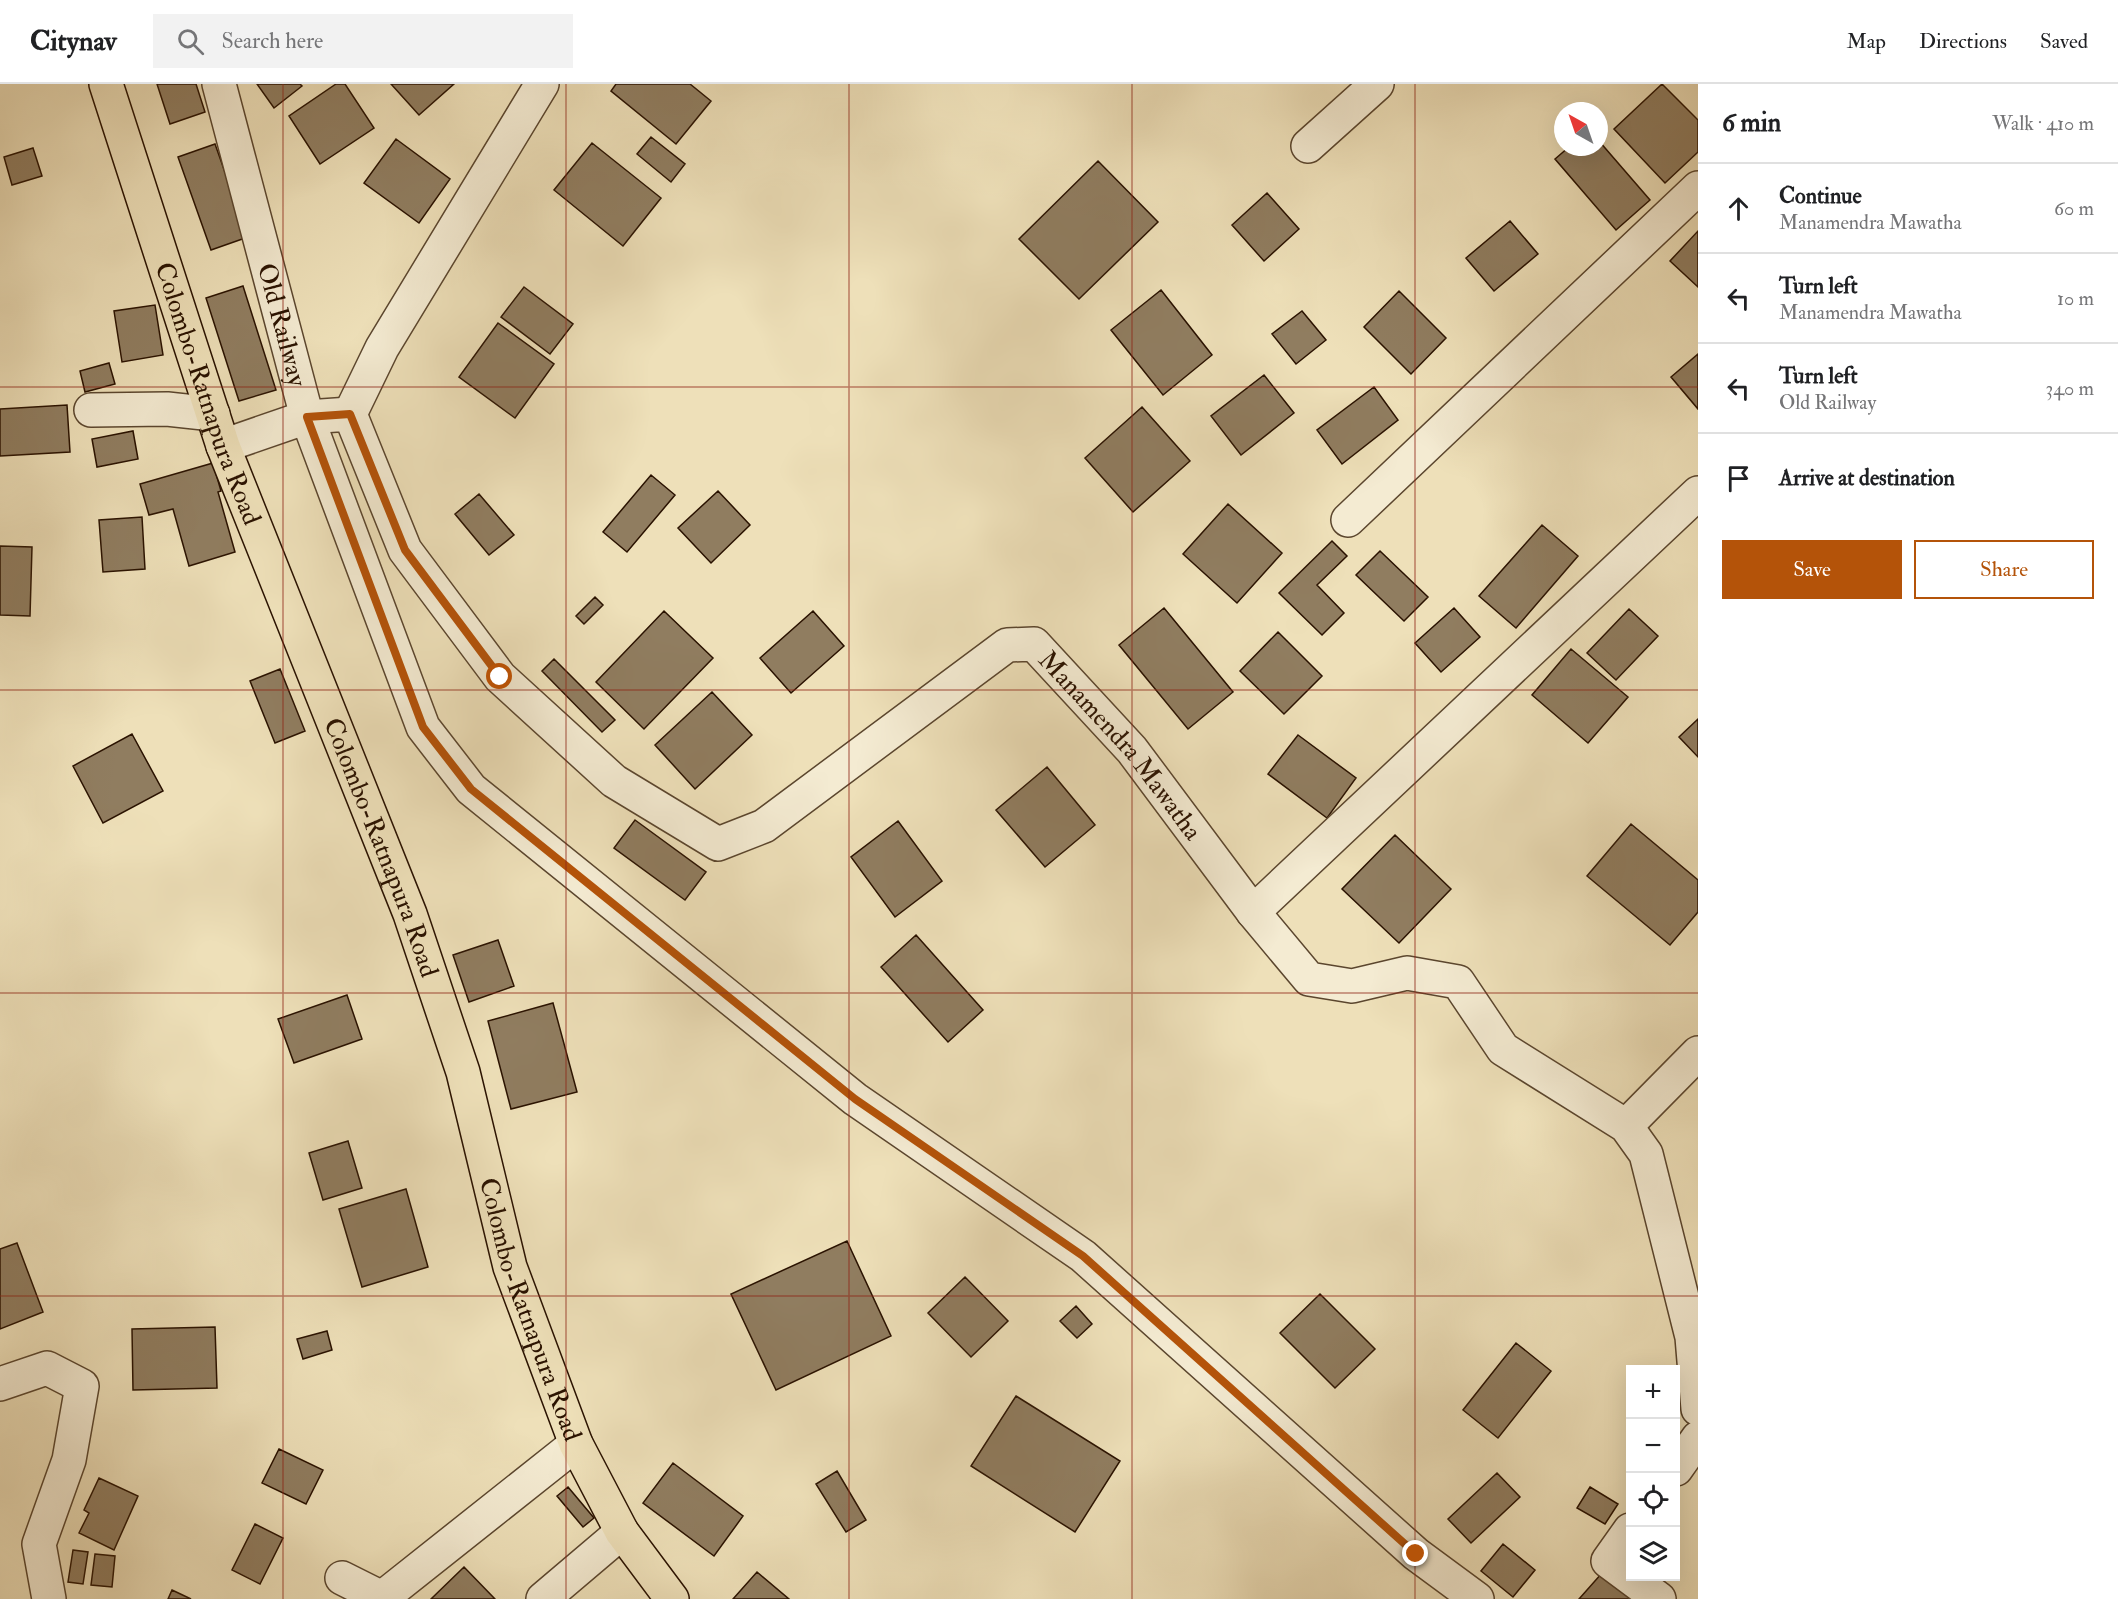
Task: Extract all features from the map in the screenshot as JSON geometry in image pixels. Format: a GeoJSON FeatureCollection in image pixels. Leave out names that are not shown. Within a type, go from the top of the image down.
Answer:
{"type":"FeatureCollection","features":[{"type":"Feature","properties":{"kind":"highway","name":"Colombo-Ratnapura Road"},"geometry":{"type":"LineString","coordinates":[[106,84],[223,446],[410,914],[463,1071],[510,1267],[576,1444],[622,1532],[672,1599]]}},
{"type":"Feature","properties":{"kind":"street","name":"Old Railway"},"geometry":{"type":"LineString","coordinates":[[219,84],[307,417],[423,727],[471,789],[855,1099],[1083,1256],[1416,1554],[1477,1599]]}},
{"type":"Feature","properties":{"kind":"street"},"geometry":{"type":"LineString","coordinates":[[223,446],[307,417],[350,414],[382,348],[542,84]]}},
{"type":"Feature","properties":{"kind":"street"},"geometry":{"type":"LineString","coordinates":[[1308,146],[1377,84]]}},
{"type":"Feature","properties":{"kind":"street"},"geometry":{"type":"LineString","coordinates":[[1347,520],[1698,188]]}},
{"type":"Feature","properties":{"kind":"street"},"geometry":{"type":"LineString","coordinates":[[91,410],[167,409],[213,414]]}},
{"type":"Feature","properties":{"kind":"street","name":"Manamendra Mawatha"},"geometry":{"type":"LineString","coordinates":[[350,414],[405,550],[500,677],[614,782],[718,844],[764,826],[1007,645],[1034,644],[1132,750],[1253,912],[1309,979],[1353,986],[1407,973],[1458,982],[1503,1049],[1626,1126],[1646,1154],[1695,1335],[1698,1409]]}},
{"type":"Feature","properties":{"kind":"street"},"geometry":{"type":"LineString","coordinates":[[1253,912],[1698,493]]}},
{"type":"Feature","properties":{"kind":"street"},"geometry":{"type":"LineString","coordinates":[[1626,1126],[1698,1053]]}},
{"type":"Feature","properties":{"kind":"street"},"geometry":{"type":"LineString","coordinates":[[0,1384],[48,1368],[82,1386],[69,1460],[39,1544],[49,1599]]}},
{"type":"Feature","properties":{"kind":"street"},"geometry":{"type":"LineString","coordinates":[[1680,1463],[1698,1438]]}},
{"type":"Feature","properties":{"kind":"street"},"geometry":{"type":"LineString","coordinates":[[342,1578],[382,1598],[576,1444]]}},
{"type":"Feature","properties":{"kind":"street"},"geometry":{"type":"LineString","coordinates":[[543,1599],[622,1532]]}},
{"type":"Feature","properties":{"kind":"street"},"geometry":{"type":"LineString","coordinates":[[1626,1536],[1608,1561],[1626,1574]]}},
{"type":"Feature","properties":{"kind":"street"},"geometry":{"type":"LineString","coordinates":[[1635,1581],[1659,1599]]}},
{"type":"Feature","properties":{"kind":"building"},"geometry":{"type":"Polygon","coordinates":[[[157,84],[196,84],[205,112],[170,124],[157,84]]]}},
{"type":"Feature","properties":{"kind":"building"},"geometry":{"type":"Polygon","coordinates":[[[257,84],[300,84],[302,86],[274,108],[257,84]]]}},
{"type":"Feature","properties":{"kind":"building"},"geometry":{"type":"Polygon","coordinates":[[[336,84],[345,84],[374,128],[320,164],[289,116],[336,84]]]}},
{"type":"Feature","properties":{"kind":"building"},"geometry":{"type":"Polygon","coordinates":[[[391,84],[454,84],[419,115],[391,84]]]}},
{"type":"Feature","properties":{"kind":"building"},"geometry":{"type":"Polygon","coordinates":[[[616,84],[690,84],[711,101],[676,144],[611,91],[616,84]]]}},
{"type":"Feature","properties":{"kind":"building"},"geometry":{"type":"Polygon","coordinates":[[[1662,84],[1698,120],[1698,152],[1665,183],[1614,129],[1662,84]]]}},
{"type":"Feature","properties":{"kind":"building"},"geometry":{"type":"Polygon","coordinates":[[[651,137],[685,164],[671,182],[637,154],[651,137]]]}},
{"type":"Feature","properties":{"kind":"building"},"geometry":{"type":"Polygon","coordinates":[[[396,139],[450,179],[419,223],[364,183],[396,139]]]}},
{"type":"Feature","properties":{"kind":"building"},"geometry":{"type":"Polygon","coordinates":[[[592,143],[661,198],[623,246],[554,190],[592,143]]]}},
{"type":"Feature","properties":{"kind":"building"},"geometry":{"type":"Polygon","coordinates":[[[215,144],[248,237],[211,250],[178,157],[215,144]]]}},
{"type":"Feature","properties":{"kind":"building"},"geometry":{"type":"Polygon","coordinates":[[[33,148],[42,176],[12,185],[4,157],[33,148]]]}},
{"type":"Feature","properties":{"kind":"building"},"geometry":{"type":"Polygon","coordinates":[[[1608,151],[1650,200],[1616,230],[1555,159],[1558,156],[1608,156],[1608,151]]]}},
{"type":"Feature","properties":{"kind":"building"},"geometry":{"type":"Polygon","coordinates":[[[1098,161],[1158,222],[1079,299],[1019,239],[1098,161]]]}},
{"type":"Feature","properties":{"kind":"building"},"geometry":{"type":"Polygon","coordinates":[[[1267,193],[1299,229],[1264,261],[1232,225],[1267,193]]]}},
{"type":"Feature","properties":{"kind":"building"},"geometry":{"type":"Polygon","coordinates":[[[1510,221],[1538,254],[1494,291],[1466,258],[1510,221]]]}},
{"type":"Feature","properties":{"kind":"building"},"geometry":{"type":"Polygon","coordinates":[[[1698,231],[1698,287],[1670,261],[1698,231]]]}},
{"type":"Feature","properties":{"kind":"building"},"geometry":{"type":"Polygon","coordinates":[[[243,286],[276,390],[239,401],[206,298],[243,286]]]}},
{"type":"Feature","properties":{"kind":"building"},"geometry":{"type":"Polygon","coordinates":[[[524,287],[573,324],[550,354],[501,317],[524,287]]]}},
{"type":"Feature","properties":{"kind":"building"},"geometry":{"type":"Polygon","coordinates":[[[1161,290],[1212,355],[1163,395],[1111,330],[1161,290]]]}},
{"type":"Feature","properties":{"kind":"building"},"geometry":{"type":"Polygon","coordinates":[[[1399,291],[1446,338],[1411,374],[1364,327],[1399,291]]]}},
{"type":"Feature","properties":{"kind":"building"},"geometry":{"type":"Polygon","coordinates":[[[155,305],[163,355],[122,362],[114,311],[155,305]]]}},
{"type":"Feature","properties":{"kind":"building"},"geometry":{"type":"Polygon","coordinates":[[[1302,311],[1326,340],[1296,364],[1272,334],[1302,311]]]}},
{"type":"Feature","properties":{"kind":"building"},"geometry":{"type":"Polygon","coordinates":[[[498,323],[554,364],[515,418],[459,377],[498,323]]]}},
{"type":"Feature","properties":{"kind":"building"},"geometry":{"type":"Polygon","coordinates":[[[1698,354],[1698,409],[1671,377],[1698,354]]]}},
{"type":"Feature","properties":{"kind":"building"},"geometry":{"type":"Polygon","coordinates":[[[109,363],[115,384],[85,392],[80,371],[109,363]]]}},
{"type":"Feature","properties":{"kind":"building"},"geometry":{"type":"Polygon","coordinates":[[[1264,375],[1294,413],[1241,455],[1211,416],[1264,375]]]}},
{"type":"Feature","properties":{"kind":"building"},"geometry":{"type":"Polygon","coordinates":[[[1374,387],[1398,420],[1342,464],[1317,430],[1374,387]]]}},
{"type":"Feature","properties":{"kind":"building"},"geometry":{"type":"Polygon","coordinates":[[[67,405],[70,452],[0,456],[0,409],[67,405]]]}},
{"type":"Feature","properties":{"kind":"building"},"geometry":{"type":"Polygon","coordinates":[[[1142,407],[1190,461],[1133,512],[1085,458],[1142,407]]]}},
{"type":"Feature","properties":{"kind":"building"},"geometry":{"type":"Polygon","coordinates":[[[133,431],[138,459],[97,467],[92,439],[133,431]]]}},
{"type":"Feature","properties":{"kind":"building"},"geometry":{"type":"Polygon","coordinates":[[[213,463],[221,491],[218,492],[235,552],[189,566],[173,509],[149,515],[140,484],[213,463]]]}},
{"type":"Feature","properties":{"kind":"building"},"geometry":{"type":"Polygon","coordinates":[[[651,475],[675,495],[627,552],[603,532],[651,475]]]}},
{"type":"Feature","properties":{"kind":"building"},"geometry":{"type":"Polygon","coordinates":[[[718,491],[750,525],[711,563],[678,528],[718,491]]]}},
{"type":"Feature","properties":{"kind":"building"},"geometry":{"type":"Polygon","coordinates":[[[479,494],[514,535],[489,555],[455,514],[479,494]]]}},
{"type":"Feature","properties":{"kind":"building"},"geometry":{"type":"Polygon","coordinates":[[[1228,504],[1282,553],[1237,603],[1183,554],[1228,504]]]}},
{"type":"Feature","properties":{"kind":"building"},"geometry":{"type":"Polygon","coordinates":[[[142,517],[145,569],[103,572],[99,520],[142,517]]]}},
{"type":"Feature","properties":{"kind":"building"},"geometry":{"type":"Polygon","coordinates":[[[1542,525],[1578,556],[1516,628],[1479,596],[1542,525]]]}},
{"type":"Feature","properties":{"kind":"building"},"geometry":{"type":"Polygon","coordinates":[[[1332,541],[1347,556],[1317,585],[1344,613],[1322,635],[1279,593],[1332,541]]]}},
{"type":"Feature","properties":{"kind":"building"},"geometry":{"type":"Polygon","coordinates":[[[0,546],[32,547],[30,616],[0,615],[0,546]]]}},
{"type":"Feature","properties":{"kind":"building"},"geometry":{"type":"Polygon","coordinates":[[[1380,551],[1428,597],[1404,621],[1356,575],[1380,551]]]}},
{"type":"Feature","properties":{"kind":"building"},"geometry":{"type":"Polygon","coordinates":[[[595,597],[603,605],[584,624],[576,616],[595,597]]]}},
{"type":"Feature","properties":{"kind":"building"},"geometry":{"type":"Polygon","coordinates":[[[1164,608],[1233,692],[1188,729],[1119,645],[1164,608]]]}},
{"type":"Feature","properties":{"kind":"building"},"geometry":{"type":"Polygon","coordinates":[[[1454,608],[1480,637],[1441,672],[1415,643],[1454,608]]]}},
{"type":"Feature","properties":{"kind":"building"},"geometry":{"type":"Polygon","coordinates":[[[1629,609],[1658,636],[1616,680],[1587,653],[1629,609]]]}},
{"type":"Feature","properties":{"kind":"building"},"geometry":{"type":"Polygon","coordinates":[[[664,611],[713,658],[644,729],[596,682],[664,611]]]}},
{"type":"Feature","properties":{"kind":"building"},"geometry":{"type":"Polygon","coordinates":[[[813,611],[844,646],[791,693],[760,658],[813,611]]]}},
{"type":"Feature","properties":{"kind":"building"},"geometry":{"type":"Polygon","coordinates":[[[1278,632],[1322,676],[1284,714],[1240,671],[1278,632]]]}},
{"type":"Feature","properties":{"kind":"building"},"geometry":{"type":"Polygon","coordinates":[[[1571,649],[1628,697],[1588,743],[1532,695],[1571,649]]]}},
{"type":"Feature","properties":{"kind":"building"},"geometry":{"type":"Polygon","coordinates":[[[554,659],[615,720],[602,732],[542,671],[554,659]]]}},
{"type":"Feature","properties":{"kind":"building"},"geometry":{"type":"Polygon","coordinates":[[[280,669],[305,731],[275,743],[250,681],[280,669]]]}},
{"type":"Feature","properties":{"kind":"building"},"geometry":{"type":"Polygon","coordinates":[[[712,692],[752,735],[695,789],[655,745],[712,692]]]}},
{"type":"Feature","properties":{"kind":"building"},"geometry":{"type":"Polygon","coordinates":[[[1698,719],[1698,757],[1679,737],[1698,719]]]}},
{"type":"Feature","properties":{"kind":"building"},"geometry":{"type":"Polygon","coordinates":[[[132,734],[163,791],[103,823],[73,766],[132,734]]]}},
{"type":"Feature","properties":{"kind":"building"},"geometry":{"type":"Polygon","coordinates":[[[1298,735],[1356,778],[1327,818],[1268,774],[1298,735]]]}},
{"type":"Feature","properties":{"kind":"building"},"geometry":{"type":"Polygon","coordinates":[[[1047,767],[1095,825],[1045,867],[996,810],[1047,767]]]}},
{"type":"Feature","properties":{"kind":"building"},"geometry":{"type":"Polygon","coordinates":[[[635,820],[706,872],[685,900],[614,848],[635,820]]]}},
{"type":"Feature","properties":{"kind":"building"},"geometry":{"type":"Polygon","coordinates":[[[898,821],[942,881],[895,917],[851,857],[898,821]]]}},
{"type":"Feature","properties":{"kind":"building"},"geometry":{"type":"Polygon","coordinates":[[[1631,824],[1698,880],[1698,912],[1670,945],[1587,876],[1631,824]]]}},
{"type":"Feature","properties":{"kind":"building"},"geometry":{"type":"Polygon","coordinates":[[[1395,835],[1451,889],[1399,943],[1342,889],[1395,835]]]}},
{"type":"Feature","properties":{"kind":"building"},"geometry":{"type":"Polygon","coordinates":[[[916,935],[983,1010],[948,1042],[881,967],[916,935]]]}},
{"type":"Feature","properties":{"kind":"building"},"geometry":{"type":"Polygon","coordinates":[[[498,940],[514,986],[469,1002],[453,955],[498,940]]]}},
{"type":"Feature","properties":{"kind":"building"},"geometry":{"type":"Polygon","coordinates":[[[347,995],[362,1039],[294,1063],[278,1019],[347,995]]]}},
{"type":"Feature","properties":{"kind":"building"},"geometry":{"type":"Polygon","coordinates":[[[553,1003],[577,1092],[511,1109],[488,1021],[553,1003]]]}},
{"type":"Feature","properties":{"kind":"building"},"geometry":{"type":"Polygon","coordinates":[[[348,1141],[362,1188],[323,1200],[309,1153],[348,1141]]]}},
{"type":"Feature","properties":{"kind":"building"},"geometry":{"type":"Polygon","coordinates":[[[406,1189],[428,1267],[362,1287],[339,1209],[406,1189]]]}},
{"type":"Feature","properties":{"kind":"building"},"geometry":{"type":"Polygon","coordinates":[[[847,1241],[891,1336],[776,1390],[731,1294],[847,1241]]]}},
{"type":"Feature","properties":{"kind":"building"},"geometry":{"type":"Polygon","coordinates":[[[17,1243],[43,1312],[0,1329],[0,1249],[17,1243]]]}},
{"type":"Feature","properties":{"kind":"building"},"geometry":{"type":"Polygon","coordinates":[[[965,1277],[1008,1321],[971,1357],[928,1313],[965,1277]]]}},
{"type":"Feature","properties":{"kind":"building"},"geometry":{"type":"Polygon","coordinates":[[[1320,1294],[1375,1349],[1335,1388],[1280,1333],[1320,1294]]]}},
{"type":"Feature","properties":{"kind":"building"},"geometry":{"type":"Polygon","coordinates":[[[1076,1306],[1092,1324],[1077,1338],[1060,1321],[1076,1306]]]}},
{"type":"Feature","properties":{"kind":"building"},"geometry":{"type":"Polygon","coordinates":[[[215,1327],[217,1388],[133,1390],[132,1329],[215,1327]]]}},
{"type":"Feature","properties":{"kind":"building"},"geometry":{"type":"Polygon","coordinates":[[[327,1331],[332,1350],[303,1359],[297,1339],[327,1331]]]}},
{"type":"Feature","properties":{"kind":"building"},"geometry":{"type":"Polygon","coordinates":[[[1516,1343],[1551,1371],[1498,1438],[1463,1410],[1516,1343]]]}},
{"type":"Feature","properties":{"kind":"building"},"geometry":{"type":"Polygon","coordinates":[[[1016,1396],[1120,1461],[1075,1532],[971,1466],[1016,1396]]]}},
{"type":"Feature","properties":{"kind":"building"},"geometry":{"type":"Polygon","coordinates":[[[279,1449],[323,1470],[306,1504],[262,1483],[279,1449]]]}},
{"type":"Feature","properties":{"kind":"building"},"geometry":{"type":"Polygon","coordinates":[[[673,1463],[743,1516],[714,1556],[643,1503],[673,1463]]]}},
{"type":"Feature","properties":{"kind":"building"},"geometry":{"type":"Polygon","coordinates":[[[837,1471],[866,1520],[846,1532],[816,1484],[837,1471]]]}},
{"type":"Feature","properties":{"kind":"building"},"geometry":{"type":"Polygon","coordinates":[[[1497,1473],[1520,1497],[1471,1543],[1448,1519],[1497,1473]]]}},
{"type":"Feature","properties":{"kind":"building"},"geometry":{"type":"Polygon","coordinates":[[[99,1478],[138,1496],[114,1550],[79,1533],[89,1513],[84,1510],[99,1478]]]}},
{"type":"Feature","properties":{"kind":"building"},"geometry":{"type":"Polygon","coordinates":[[[568,1487],[594,1518],[583,1527],[557,1496],[568,1487]]]}},
{"type":"Feature","properties":{"kind":"building"},"geometry":{"type":"Polygon","coordinates":[[[1590,1487],[1618,1504],[1605,1524],[1577,1508],[1590,1487]]]}},
{"type":"Feature","properties":{"kind":"building"},"geometry":{"type":"Polygon","coordinates":[[[255,1524],[283,1538],[260,1584],[232,1570],[255,1524]]]}},
{"type":"Feature","properties":{"kind":"building"},"geometry":{"type":"Polygon","coordinates":[[[1503,1544],[1535,1570],[1513,1597],[1481,1571],[1503,1544]]]}},
{"type":"Feature","properties":{"kind":"building"},"geometry":{"type":"Polygon","coordinates":[[[73,1550],[88,1552],[83,1584],[68,1582],[73,1550]]]}},
{"type":"Feature","properties":{"kind":"building"},"geometry":{"type":"Polygon","coordinates":[[[95,1554],[115,1556],[112,1587],[91,1585],[95,1554]]]}},
{"type":"Feature","properties":{"kind":"building"},"geometry":{"type":"Polygon","coordinates":[[[464,1567],[495,1599],[431,1599],[464,1567]]]}},
{"type":"Feature","properties":{"kind":"building"},"geometry":{"type":"Polygon","coordinates":[[[757,1572],[789,1599],[733,1599],[757,1572]]]}},
{"type":"Feature","properties":{"kind":"building"},"geometry":{"type":"Polygon","coordinates":[[[1602,1573],[1631,1599],[1579,1599],[1602,1573]]]}},
{"type":"Feature","properties":{"kind":"building"},"geometry":{"type":"Polygon","coordinates":[[[172,1590],[191,1599],[168,1599],[172,1590]]]}},
{"type":"Feature","properties":{"kind":"route"},"geometry":{"type":"LineString","coordinates":[[500,677],[405,550],[350,414],[307,417],[423,727],[471,789],[855,1099],[1083,1256],[1416,1554]]}}]}
